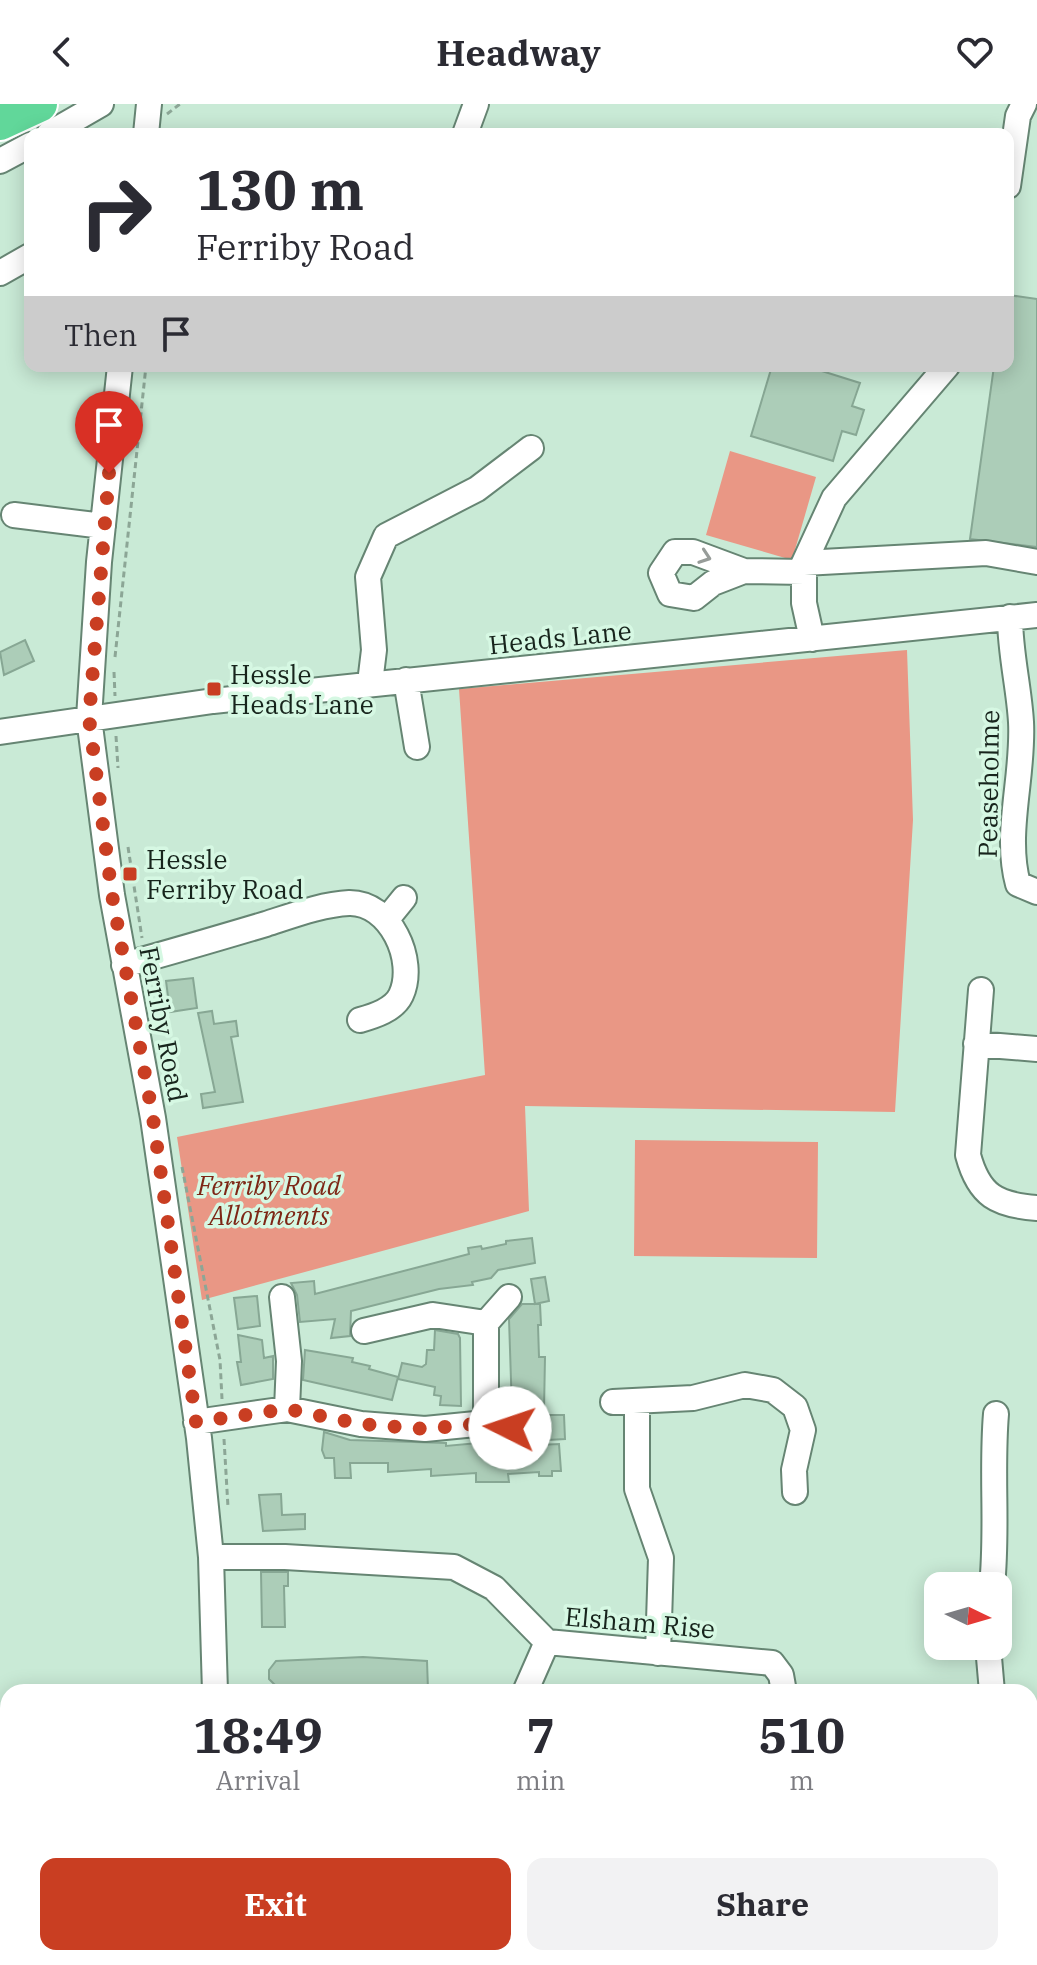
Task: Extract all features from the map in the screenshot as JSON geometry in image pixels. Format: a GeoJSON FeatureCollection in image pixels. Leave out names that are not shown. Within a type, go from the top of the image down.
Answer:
{"type":"FeatureCollection","features":[{"type":"Feature","properties":{"kind":"highway"},"geometry":{"type":"LineString","coordinates":[[0,122],[39,104]]}},
{"type":"Feature","properties":{"kind":"street"},"geometry":{"type":"LineString","coordinates":[[147,128],[149,104]]}},
{"type":"Feature","properties":{"kind":"street"},"geometry":{"type":"LineString","coordinates":[[467,128],[476,104]]}},
{"type":"Feature","properties":{"kind":"street"},"geometry":{"type":"LineString","coordinates":[[1014,144],[1018,116],[1024,104]]}},
{"type":"Feature","properties":{"kind":"street"},"geometry":{"type":"LineString","coordinates":[[60,128],[91,110]]}},
{"type":"Feature","properties":{"kind":"street"},"geometry":{"type":"LineString","coordinates":[[0,161],[24,148]]}},
{"type":"Feature","properties":{"kind":"street"},"geometry":{"type":"LineString","coordinates":[[0,273],[24,259]]}},
{"type":"Feature","properties":{"kind":"street","name":"Ferriby Road"},"geometry":{"type":"LineString","coordinates":[[119,372],[103,526],[89,718],[124,965],[153,1118],[196,1422],[211,1557],[215,1684]]}},
{"type":"Feature","properties":{"kind":"street"},"geometry":{"type":"LineString","coordinates":[[812,639],[804,603],[804,568],[834,498],[942,372]]}},
{"type":"Feature","properties":{"kind":"street"},"geometry":{"type":"LineString","coordinates":[[370,683],[374,650],[368,577],[386,536],[477,489],[531,448]]}},
{"type":"Feature","properties":{"kind":"street"},"geometry":{"type":"LineString","coordinates":[[14,515],[103,526]]}},
{"type":"Feature","properties":{"kind":"street"},"geometry":{"type":"LineString","coordinates":[[744,571],[986,553],[1037,562]]}},
{"type":"Feature","properties":{"kind":"street","name":"Heads Lane"},"geometry":{"type":"LineString","coordinates":[[0,732],[370,683],[1037,615]]}},
{"type":"Feature","properties":{"kind":"street","name":"Peaseholme"},"geometry":{"type":"LineString","coordinates":[[1010,617],[1010,654],[1029,721],[1012,861],[1018,884],[1037,892]]}},
{"type":"Feature","properties":{"kind":"street"},"geometry":{"type":"LineString","coordinates":[[406,680],[417,747]]}},
{"type":"Feature","properties":{"kind":"street"},"geometry":{"type":"LineString","coordinates":[[387,919],[404,898]]}},
{"type":"Feature","properties":{"kind":"street"},"geometry":{"type":"LineString","coordinates":[[124,965],[348,903],[371,906],[387,919],[406,969],[410,1001],[360,1020]]}},
{"type":"Feature","properties":{"kind":"street"},"geometry":{"type":"LineString","coordinates":[[981,990],[968,1155],[975,1180],[992,1197],[1011,1206],[1037,1208]]}},
{"type":"Feature","properties":{"kind":"street"},"geometry":{"type":"LineString","coordinates":[[976,1044],[1037,1049]]}},
{"type":"Feature","properties":{"kind":"street"},"geometry":{"type":"LineString","coordinates":[[282,1297],[289,1361],[287,1409]]}},
{"type":"Feature","properties":{"kind":"street"},"geometry":{"type":"LineString","coordinates":[[196,1422],[287,1409],[377,1425],[425,1429],[498,1426],[486,1323],[509,1297]]}},
{"type":"Feature","properties":{"kind":"street"},"geometry":{"type":"LineString","coordinates":[[364,1331],[433,1315],[486,1323]]}},
{"type":"Feature","properties":{"kind":"street"},"geometry":{"type":"LineString","coordinates":[[658,1653],[661,1558],[637,1489],[625,1402],[693,1398],[745,1385],[773,1390],[795,1407],[803,1430],[794,1470],[795,1492]]}},
{"type":"Feature","properties":{"kind":"street"},"geometry":{"type":"LineString","coordinates":[[993,1572],[997,1535],[991,1470],[996,1414]]}},
{"type":"Feature","properties":{"kind":"street","name":"Elsham Rise"},"geometry":{"type":"LineString","coordinates":[[211,1557],[285,1557],[454,1567],[494,1588],[547,1642],[772,1663],[781,1675],[783,1684]]}},
{"type":"Feature","properties":{"kind":"street"},"geometry":{"type":"LineString","coordinates":[[529,1684],[547,1642]]}},
{"type":"Feature","properties":{"kind":"street"},"geometry":{"type":"LineString","coordinates":[[989,1660],[991,1684]]}},
{"type":"Feature","properties":{"kind":"path"},"geometry":{"type":"LineString","coordinates":[[115,697],[114,667],[145,372]]}},
{"type":"Feature","properties":{"kind":"path"},"geometry":{"type":"LineString","coordinates":[[116,727],[118,772]]}},
{"type":"Feature","properties":{"kind":"path"},"geometry":{"type":"LineString","coordinates":[[128,847],[142,938]]}},
{"type":"Feature","properties":{"kind":"path"},"geometry":{"type":"LineString","coordinates":[[182,1164],[220,1360],[222,1406]]}},
{"type":"Feature","properties":{"kind":"path"},"geometry":{"type":"LineString","coordinates":[[224,1436],[228,1512]]}},
{"type":"Feature","properties":{"kind":"green space"},"geometry":{"type":"Polygon","coordinates":[[[730,451],[816,477],[792,560],[706,535],[730,451]]]}},
{"type":"Feature","properties":{"kind":"green space","name":"Ferriby Road Allotments"},"geometry":{"type":"Polygon","coordinates":[[[907,650],[913,820],[895,1112],[525,1106],[529,1211],[202,1300],[177,1137],[485,1075],[459,689],[907,650]]]}},
{"type":"Feature","properties":{"kind":"green space"},"geometry":{"type":"Polygon","coordinates":[[[635,1140],[818,1142],[817,1258],[634,1256],[635,1140]]]}},
{"type":"Feature","properties":{"kind":"building"},"geometry":{"type":"Polygon","coordinates":[[[1014,296],[1037,299],[1037,547],[970,539],[993,372],[1014,372],[1014,296]]]}},
{"type":"Feature","properties":{"kind":"building"},"geometry":{"type":"Polygon","coordinates":[[[770,372],[825,372],[860,383],[852,406],[864,410],[856,435],[842,431],[833,461],[751,436],[770,372]]]}},
{"type":"Feature","properties":{"kind":"building"},"geometry":{"type":"Polygon","coordinates":[[[25,640],[34,661],[4,675],[0,652],[25,640]]]}},
{"type":"Feature","properties":{"kind":"building"},"geometry":{"type":"Polygon","coordinates":[[[193,978],[197,1008],[170,1012],[166,981],[193,978]]]}},
{"type":"Feature","properties":{"kind":"building"},"geometry":{"type":"Polygon","coordinates":[[[212,1011],[214,1024],[236,1021],[238,1036],[231,1037],[243,1102],[203,1108],[201,1094],[215,1092],[198,1013],[212,1011]]]}},
{"type":"Feature","properties":{"kind":"building"},"geometry":{"type":"Polygon","coordinates":[[[532,1238],[535,1263],[498,1270],[491,1278],[472,1282],[473,1285],[439,1289],[351,1311],[350,1336],[331,1338],[335,1319],[300,1322],[297,1295],[291,1283],[314,1281],[315,1294],[469,1254],[468,1248],[481,1246],[482,1249],[506,1244],[506,1241],[532,1238]]]}},
{"type":"Feature","properties":{"kind":"building"},"geometry":{"type":"Polygon","coordinates":[[[545,1277],[549,1301],[535,1304],[531,1279],[545,1277]]]}},
{"type":"Feature","properties":{"kind":"building"},"geometry":{"type":"Polygon","coordinates":[[[257,1296],[260,1326],[238,1329],[234,1298],[257,1296]]]}},
{"type":"Feature","properties":{"kind":"building"},"geometry":{"type":"Polygon","coordinates":[[[522,1304],[540,1304],[539,1357],[545,1357],[544,1410],[512,1411],[509,1319],[522,1304]]]}},
{"type":"Feature","properties":{"kind":"building"},"geometry":{"type":"Polygon","coordinates":[[[435,1330],[458,1334],[460,1338],[461,1406],[440,1405],[441,1396],[434,1395],[435,1387],[398,1379],[402,1363],[422,1367],[426,1364],[427,1350],[434,1350],[435,1330]]]}},
{"type":"Feature","properties":{"kind":"building"},"geometry":{"type":"Polygon","coordinates":[[[238,1335],[262,1340],[264,1358],[273,1356],[273,1379],[241,1385],[237,1362],[241,1362],[238,1335]]]}},
{"type":"Feature","properties":{"kind":"building"},"geometry":{"type":"Polygon","coordinates":[[[305,1350],[353,1358],[352,1362],[398,1377],[392,1400],[303,1380],[305,1350]]]}},
{"type":"Feature","properties":{"kind":"building"},"geometry":{"type":"Polygon","coordinates":[[[547,1415],[564,1415],[565,1439],[548,1440],[547,1415]]]}},
{"type":"Feature","properties":{"kind":"building"},"geometry":{"type":"Polygon","coordinates":[[[324,1432],[350,1440],[446,1443],[446,1446],[489,1442],[516,1446],[559,1444],[561,1471],[552,1471],[552,1476],[539,1476],[539,1472],[508,1474],[509,1482],[476,1482],[476,1473],[431,1476],[431,1469],[388,1472],[388,1463],[350,1463],[351,1478],[335,1478],[334,1458],[325,1458],[322,1450],[324,1432]]]}},
{"type":"Feature","properties":{"kind":"building"},"geometry":{"type":"Polygon","coordinates":[[[281,1494],[282,1515],[305,1514],[305,1529],[263,1531],[259,1495],[281,1494]]]}},
{"type":"Feature","properties":{"kind":"building"},"geometry":{"type":"Polygon","coordinates":[[[261,1572],[288,1572],[288,1586],[284,1586],[285,1627],[262,1627],[261,1572]]]}},
{"type":"Feature","properties":{"kind":"building"},"geometry":{"type":"Polygon","coordinates":[[[363,1657],[427,1661],[428,1684],[274,1684],[269,1679],[269,1670],[276,1661],[363,1657]]]}},
{"type":"Feature","properties":{"kind":"place","name":"Hessle Heads Lane"},"geometry":{"type":"Point","coordinates":[214,689]}},
{"type":"Feature","properties":{"kind":"place","name":"Hessle Ferriby Road"},"geometry":{"type":"Point","coordinates":[130,874]}},
{"type":"Feature","properties":{"kind":"route"},"geometry":{"type":"LineString","coordinates":[[109,473],[99,562],[89,718],[112,895],[153,1118],[196,1422],[287,1409],[361,1424],[425,1429],[486,1423],[510,1428]]}}]}
